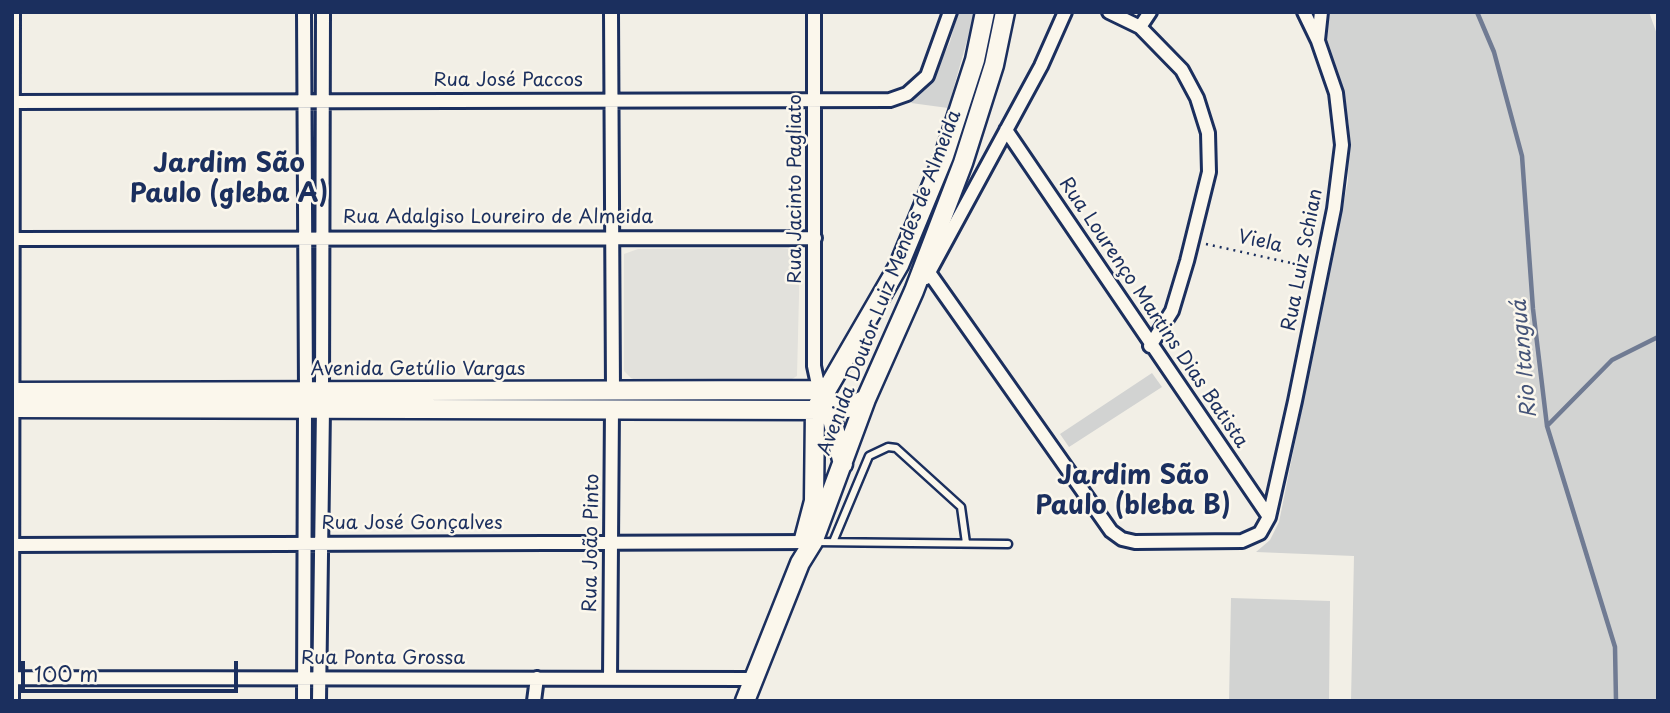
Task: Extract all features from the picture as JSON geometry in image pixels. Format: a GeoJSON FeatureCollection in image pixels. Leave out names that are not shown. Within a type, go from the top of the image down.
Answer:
{"type":"FeatureCollection","features":[{"type":"Feature","properties":{"kind":"street"},"geometry":{"type":"LineString","coordinates":[[12,701],[13,12]]}},
{"type":"Feature","properties":{"kind":"street"},"geometry":{"type":"LineString","coordinates":[[304,12],[305,237],[321,544],[320,701]]}},
{"type":"Feature","properties":{"kind":"street"},"geometry":{"type":"LineString","coordinates":[[304,701],[306,544],[322,237],[323,12]]}},
{"type":"Feature","properties":{"kind":"street"},"geometry":{"type":"LineString","coordinates":[[611,12],[612,408]]}},
{"type":"Feature","properties":{"kind":"street","name":"Rua Jacinto Pagliato"},"geometry":{"type":"LineString","coordinates":[[814,12],[814,366],[817,380],[825,390]]}},
{"type":"Feature","properties":{"kind":"street","name":"Rua José Paccos"},"geometry":{"type":"LineString","coordinates":[[12,103],[890,100],[907,94],[930,70],[950,12]]}},
{"type":"Feature","properties":{"kind":"street","name":"Avenida Doutor Luiz Mendes de Almeida"},"geometry":{"type":"LineString","coordinates":[[825,390],[899,265],[944,156],[975,60],[985,12]]}},
{"type":"Feature","properties":{"kind":"street","name":"Avenida Doutor Luiz Mendes de Almeida"},"geometry":{"type":"LineString","coordinates":[[744,701],[808,542],[843,464],[866,400],[914,291],[939,243],[993,65],[1005,12]]}},
{"type":"Feature","properties":{"kind":"street"},"geometry":{"type":"LineString","coordinates":[[914,291],[930,274],[939,243],[1006,130],[1065,12]]}},
{"type":"Feature","properties":{"kind":"street"},"geometry":{"type":"LineString","coordinates":[[1109,12],[1140,27],[1182,70],[1197,98],[1208,133],[1209,172],[1193,241],[1171,311],[1150,346]]}},
{"type":"Feature","properties":{"kind":"street"},"geometry":{"type":"LineString","coordinates":[[1140,27],[1150,12]]}},
{"type":"Feature","properties":{"kind":"street","name":"Rua Luiz Schian"},"geometry":{"type":"LineString","coordinates":[[1269,517],[1321,270],[1342,145],[1336,93],[1318,41],[1304,12]]}},
{"type":"Feature","properties":{"kind":"street"},"geometry":{"type":"LineString","coordinates":[[1318,41],[1321,12]]}},
{"type":"Feature","properties":{"kind":"street","name":"Rua Lourenço Martins Dias Batista"},"geometry":{"type":"LineString","coordinates":[[1006,130],[1150,346],[1269,517]]}},
{"type":"Feature","properties":{"kind":"street","name":"Rua Adalgiso Loureiro de Almeida"},"geometry":{"type":"LineString","coordinates":[[12,239],[815,238]]}},
{"type":"Feature","properties":{"kind":"street"},"geometry":{"type":"LineString","coordinates":[[930,274],[1111,531],[1122,539],[1135,542],[1242,541],[1260,533],[1269,517]]}},
{"type":"Feature","properties":{"kind":"street"},"geometry":{"type":"LineString","coordinates":[[814,366],[826,374],[836,372]]}},
{"type":"Feature","properties":{"kind":"street","name":"Avenida Getúlio Vargas"},"geometry":{"type":"LineString","coordinates":[[12,408],[613,390],[825,390]]}},
{"type":"Feature","properties":{"kind":"street"},"geometry":{"type":"LineString","coordinates":[[825,390],[821,410],[843,464]]}},
{"type":"Feature","properties":{"kind":"street","name":"Avenida Getúlio Vargas"},"geometry":{"type":"LineString","coordinates":[[12,392],[612,408],[821,410],[847,408],[866,400]]}},
{"type":"Feature","properties":{"kind":"street","name":"Rua João Pinto"},"geometry":{"type":"LineString","coordinates":[[610,679],[612,408]]}},
{"type":"Feature","properties":{"kind":"street","name":"Avenida Doutor Luiz Mendes de Almeida"},"geometry":{"type":"LineString","coordinates":[[808,542],[821,410]]}},
{"type":"Feature","properties":{"kind":"street","name":"Rua José Gonçalves"},"geometry":{"type":"LineString","coordinates":[[12,545],[808,542]]}},
{"type":"Feature","properties":{"kind":"street","name":"Rua Ponta Grossa"},"geometry":{"type":"LineString","coordinates":[[12,678],[753,679]]}},
{"type":"Feature","properties":{"kind":"street"},"geometry":{"type":"LineString","coordinates":[[534,701],[537,678]]}},
{"type":"Feature","properties":{"kind":"lane"},"geometry":{"type":"LineString","coordinates":[[833,542],[869,456],[888,447],[896,448],[961,507],[966,543]]}},
{"type":"Feature","properties":{"kind":"lane"},"geometry":{"type":"LineString","coordinates":[[808,542],[1008,544]]}},
{"type":"Feature","properties":{"kind":"path","name":"Viela"},"geometry":{"type":"LineString","coordinates":[[1193,241],[1321,270]]}},
{"type":"Feature","properties":{"kind":"shaded area"},"geometry":{"type":"Polygon","coordinates":[[[958,12],[975,12],[948,108],[911,103],[932,79],[950,42],[958,12]]]}},
{"type":"Feature","properties":{"kind":"shaded area"},"geometry":{"type":"Polygon","coordinates":[[[1328,12],[1649,12],[1658,37],[1658,701],[1351,701],[1354,556],[1256,552],[1270,540],[1279,522],[1348,181],[1349,124],[1326,41],[1328,12]]]}},
{"type":"Feature","properties":{"kind":"shaded area"},"geometry":{"type":"Polygon","coordinates":[[[638,249],[790,249],[800,255],[797,376],[792,379],[632,379],[624,371],[624,254],[638,249]]]}},
{"type":"Feature","properties":{"kind":"shaded area"},"geometry":{"type":"Polygon","coordinates":[[[1152,373],[1162,387],[1069,447],[1060,434],[1152,373]]]}},
{"type":"Feature","properties":{"kind":"shaded area"},"geometry":{"type":"Polygon","coordinates":[[[1231,598],[1330,601],[1329,701],[1229,701],[1231,598]]]}},
{"type":"Feature","properties":{"kind":"waterway","name":"Rio Itanguá"},"geometry":{"type":"LineString","coordinates":[[1477,12],[1494,52],[1522,156],[1533,309],[1547,426],[1615,647],[1616,701]]}},
{"type":"Feature","properties":{"kind":"waterway"},"geometry":{"type":"LineString","coordinates":[[1547,426],[1612,360],[1658,337]]}},
{"type":"Feature","properties":{"kind":"district","name":"Jardim São Paulo (gleba A)"},"geometry":{"type":"Point","coordinates":[229,180]}},
{"type":"Feature","properties":{"kind":"district","name":"Jardim São Paulo (bleba B)"},"geometry":{"type":"Point","coordinates":[1133,492]}}]}
